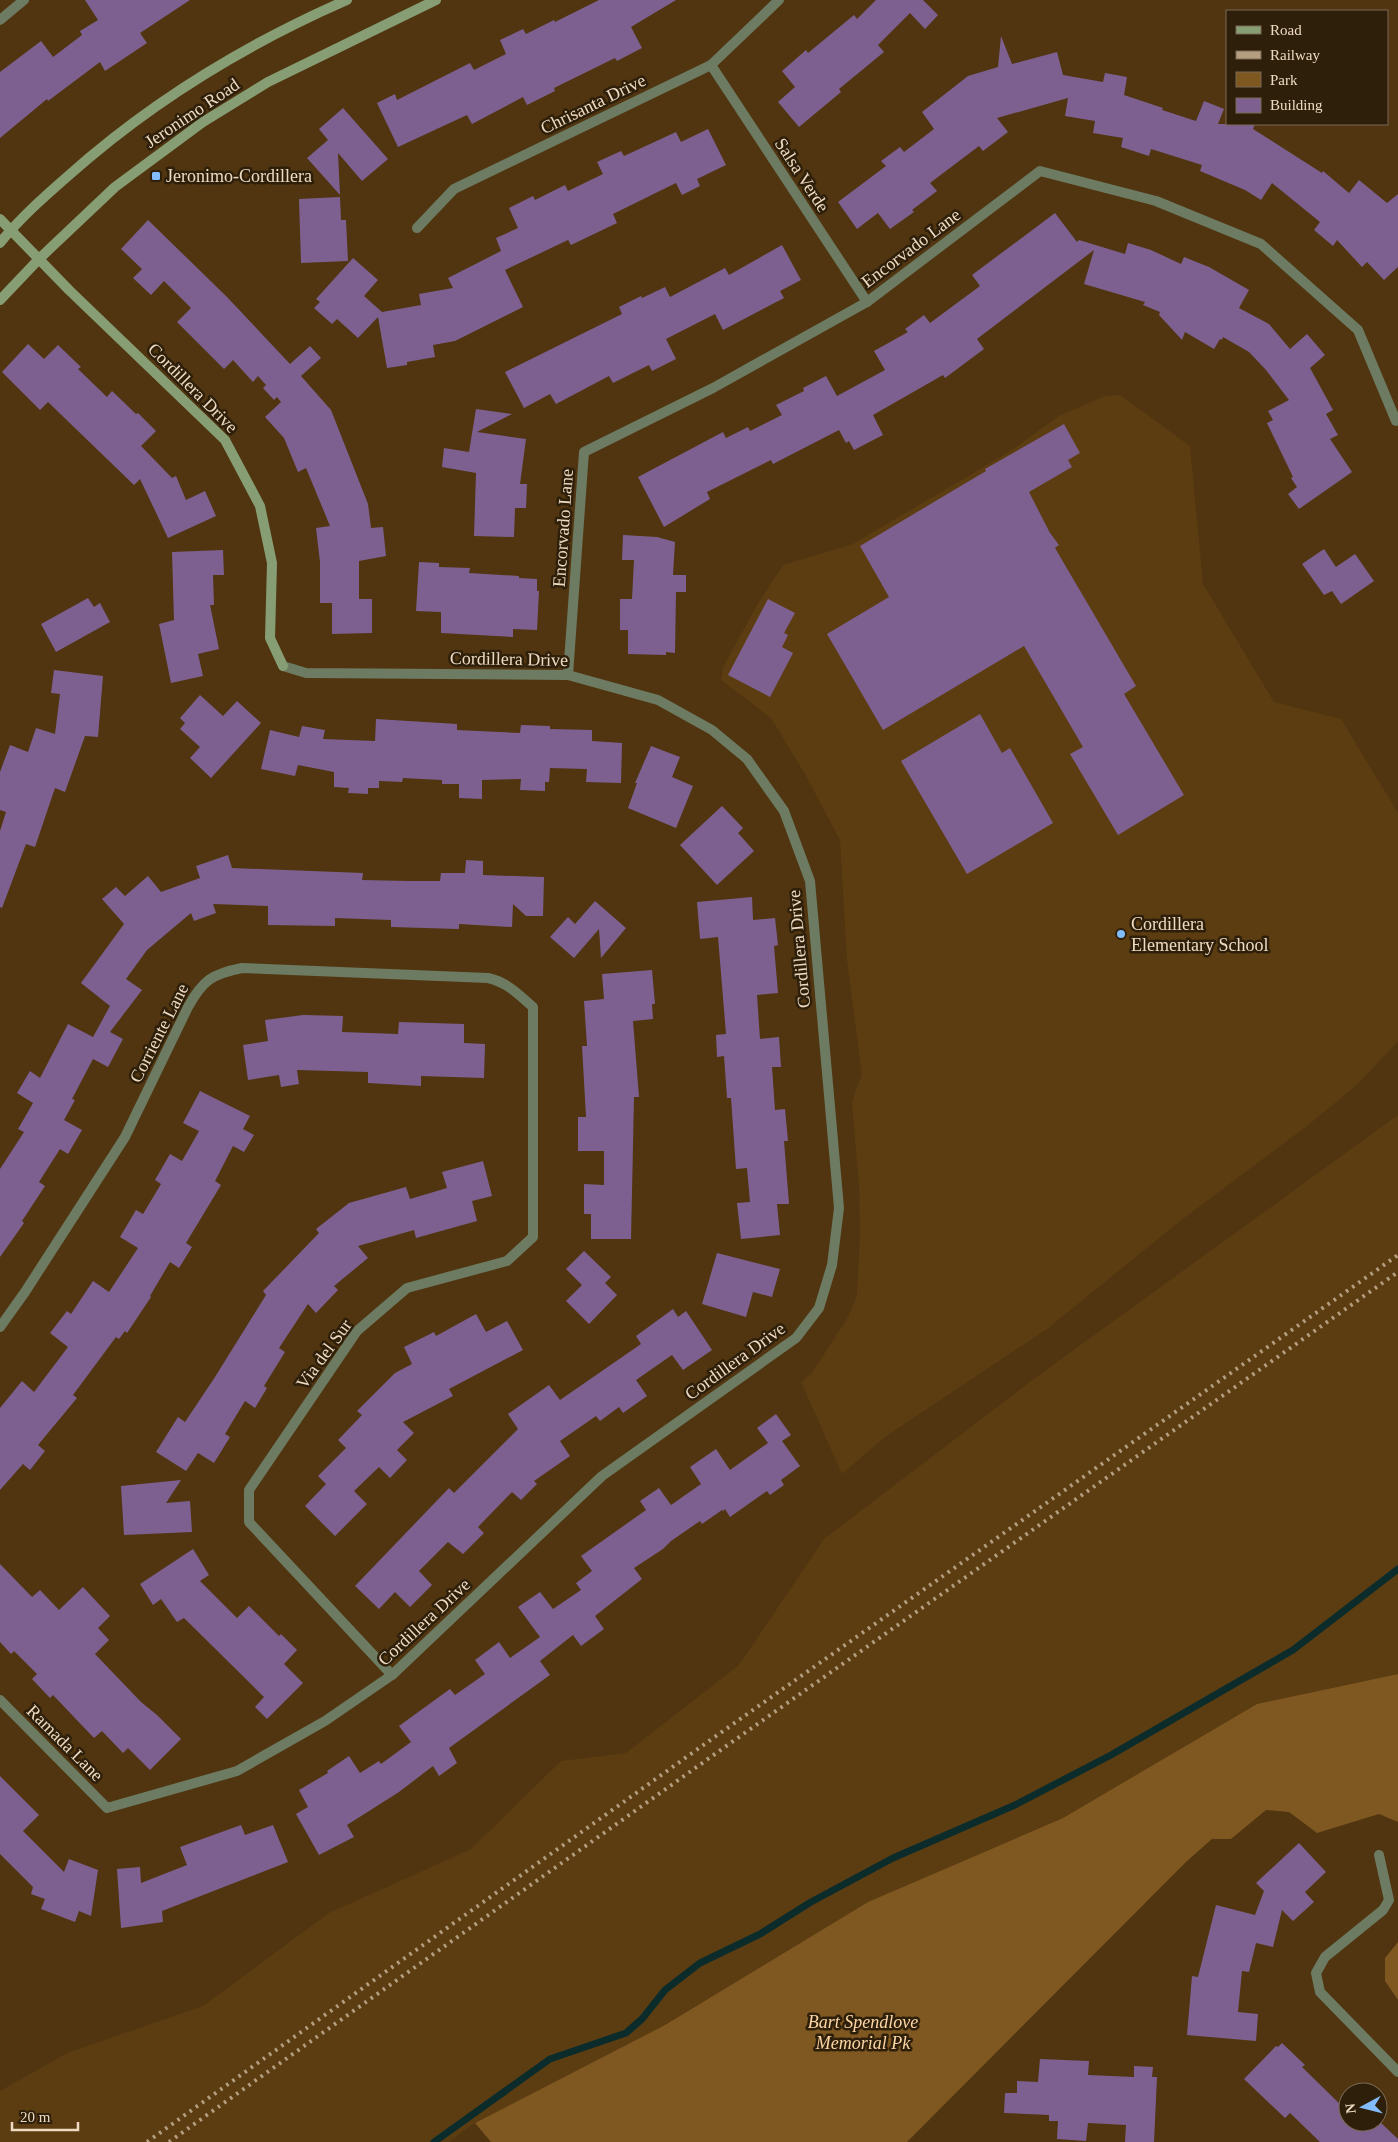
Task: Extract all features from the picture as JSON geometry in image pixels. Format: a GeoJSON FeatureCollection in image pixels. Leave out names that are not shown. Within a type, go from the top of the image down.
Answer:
{"type":"FeatureCollection","features":[{"type":"Feature","properties":{"kind":"main road","name":"Jeronimo Road"},"geometry":{"type":"LineString","coordinates":[[0,243],[10,230],[89,158],[157,105],[220,64],[289,26],[347,0]]}},
{"type":"Feature","properties":{"kind":"main road","name":"Jeronimo Road"},"geometry":{"type":"LineString","coordinates":[[0,300],[38,258],[115,187],[203,122],[268,82],[436,0]]}},
{"type":"Feature","properties":{"kind":"main road","name":"Cordillera Drive"},"geometry":{"type":"LineString","coordinates":[[0,219],[69,290],[225,440],[260,506],[272,563],[270,638],[283,666]]}},
{"type":"Feature","properties":{"kind":"street"},"geometry":{"type":"LineString","coordinates":[[0,20],[24,0]]}},
{"type":"Feature","properties":{"kind":"street","name":"Chrisanta Drive"},"geometry":{"type":"LineString","coordinates":[[417,228],[454,189],[711,65],[779,0]]}},
{"type":"Feature","properties":{"kind":"street","name":"Salsa Verde"},"geometry":{"type":"LineString","coordinates":[[711,65],[867,302]]}},
{"type":"Feature","properties":{"kind":"street","name":"Encorvado Lane"},"geometry":{"type":"LineString","coordinates":[[568,675],[584,452],[713,388],[867,302],[1040,171],[1156,202],[1261,244],[1358,330],[1396,422]]}},
{"type":"Feature","properties":{"kind":"street","name":"Cordillera Drive"},"geometry":{"type":"LineString","coordinates":[[107,1808],[237,1771],[325,1721],[392,1675],[602,1476],[796,1338],[819,1308],[832,1265],[839,1208],[810,881],[784,811],[747,759],[712,730],[658,700],[568,675],[306,673],[283,666]]}},
{"type":"Feature","properties":{"kind":"street","name":"Corriente Lane"},"geometry":{"type":"LineString","coordinates":[[0,1327],[26,1292],[125,1137],[188,1007],[198,989],[210,978],[223,972],[242,968],[500,980]]}},
{"type":"Feature","properties":{"kind":"street","name":"Via del Sur"},"geometry":{"type":"LineString","coordinates":[[392,1675],[249,1522],[249,1490],[357,1331],[407,1288],[506,1260],[533,1237],[533,1007],[500,980]]}},
{"type":"Feature","properties":{"kind":"street","name":"Ramada Lane"},"geometry":{"type":"LineString","coordinates":[[0,1700],[107,1808]]}},
{"type":"Feature","properties":{"kind":"street"},"geometry":{"type":"LineString","coordinates":[[1379,1856],[1389,1900],[1383,1910],[1325,1957],[1316,1974],[1320,1992],[1398,2072]]}},
{"type":"Feature","properties":{"kind":"shaded area","name":"Cordillera Elementary School"},"geometry":{"type":"Polygon","coordinates":[[[1120,395],[1190,446],[1203,584],[1274,702],[1341,719],[1398,813],[1398,1041],[1358,1084],[1307,1126],[1180,1221],[1047,1329],[885,1437],[842,1474],[801,1382],[812,1373],[848,1317],[857,1296],[860,1234],[859,1185],[852,1103],[862,1076],[847,960],[840,840],[806,776],[771,718],[721,680],[723,667],[759,602],[783,565],[853,544],[1009,452],[1059,416],[1105,396],[1120,395]]]}},
{"type":"Feature","properties":{"kind":"shaded area"},"geometry":{"type":"Polygon","coordinates":[[[1398,1115],[1398,1674],[1257,1704],[1063,1818],[868,1902],[665,2025],[475,2123],[449,2142],[0,2142],[0,2091],[67,2053],[203,2006],[329,1913],[471,1849],[561,1761],[626,1753],[739,1665],[824,1539],[1035,1378],[1398,1115]]]}},
{"type":"Feature","properties":{"kind":"green space","name":"Bart Spendlove Memorial Pk"},"geometry":{"type":"Polygon","coordinates":[[[1398,1674],[1398,1822],[1379,1814],[1317,1833],[1289,1812],[1266,1810],[1231,1839],[1212,1839],[1187,1861],[907,2142],[491,2142],[475,2123],[665,2025],[868,1902],[1063,1818],[1257,1704],[1398,1674]]]}},
{"type":"Feature","properties":{"kind":"green space"},"geometry":{"type":"Polygon","coordinates":[[[1398,1942],[1398,2000],[1385,1981],[1385,1958],[1398,1942]]]}},
{"type":"Feature","properties":{"kind":"building"},"geometry":{"type":"Polygon","coordinates":[[[85,0],[190,0],[140,33],[147,43],[105,71],[100,62],[48,101],[47,99],[0,138],[0,72],[41,41],[53,57],[82,35],[80,31],[98,20],[85,0]]]}},
{"type":"Feature","properties":{"kind":"building"},"geometry":{"type":"Polygon","coordinates":[[[599,0],[676,0],[631,27],[642,48],[617,61],[615,58],[554,88],[555,91],[527,105],[523,97],[472,124],[467,115],[398,147],[377,103],[395,94],[397,100],[470,63],[474,70],[506,54],[500,40],[523,29],[526,34],[599,0]]]}},
{"type":"Feature","properties":{"kind":"building"},"geometry":{"type":"Polygon","coordinates":[[[876,0],[923,0],[938,15],[925,29],[910,13],[878,45],[884,52],[839,89],[841,92],[799,127],[778,102],[795,87],[782,71],[806,50],[808,53],[854,15],[857,19],[876,0]]]}},
{"type":"Feature","properties":{"kind":"building"},"geometry":{"type":"Polygon","coordinates":[[[1001,36],[1012,64],[1057,52],[1063,75],[1103,82],[1105,73],[1127,77],[1124,95],[1196,121],[1204,101],[1224,109],[1218,124],[1255,125],[1253,129],[1322,173],[1323,171],[1349,193],[1359,180],[1387,203],[1398,194],[1398,267],[1384,280],[1367,262],[1362,267],[1337,240],[1333,246],[1314,230],[1320,222],[1272,183],[1261,200],[1245,190],[1200,171],[1202,165],[1151,149],[1149,156],[1121,147],[1123,138],[1093,133],[1095,121],[1065,116],[1068,98],[997,118],[1008,132],[983,151],[979,146],[930,183],[937,191],[912,210],[914,212],[890,229],[878,213],[857,229],[838,202],[886,166],[881,161],[900,147],[904,152],[934,129],[922,112],[968,76],[998,67],[1001,36]]]}},
{"type":"Feature","properties":{"kind":"building"},"geometry":{"type":"Polygon","coordinates":[[[343,108],[388,159],[362,181],[338,153],[340,195],[307,158],[328,140],[319,129],[343,108]]]}},
{"type":"Feature","properties":{"kind":"building"},"geometry":{"type":"Polygon","coordinates":[[[708,129],[726,165],[697,179],[700,186],[682,195],[676,183],[613,214],[617,223],[571,245],[568,240],[505,270],[523,307],[455,341],[433,345],[435,357],[407,362],[407,365],[387,368],[378,317],[358,338],[337,319],[332,324],[314,308],[320,302],[316,299],[353,258],[378,280],[364,296],[382,312],[421,305],[419,294],[453,288],[448,278],[501,251],[496,238],[518,228],[509,208],[533,196],[535,200],[565,185],[568,191],[603,174],[597,162],[621,151],[624,156],[676,132],[681,142],[708,129]]]}},
{"type":"Feature","properties":{"kind":"building"},"geometry":{"type":"Polygon","coordinates":[[[340,197],[341,220],[346,220],[348,261],[301,263],[299,199],[340,197]]]}},
{"type":"Feature","properties":{"kind":"building"},"geometry":{"type":"Polygon","coordinates":[[[1055,213],[1077,242],[1079,240],[1125,254],[1128,243],[1151,250],[1181,264],[1184,257],[1209,267],[1249,290],[1239,308],[1269,324],[1290,349],[1307,334],[1325,355],[1310,368],[1333,410],[1326,414],[1338,435],[1330,439],[1352,472],[1299,509],[1288,494],[1297,487],[1291,478],[1293,477],[1267,423],[1273,420],[1268,411],[1289,400],[1266,370],[1249,352],[1223,337],[1214,349],[1185,332],[1182,340],[1159,315],[1160,312],[1143,305],[1145,302],[1084,284],[1094,250],[977,339],[984,349],[945,378],[943,375],[873,415],[883,435],[854,450],[849,441],[846,443],[839,430],[773,464],[771,460],[707,492],[710,499],[664,527],[638,477],[723,432],[726,438],[748,427],[750,431],[782,415],[776,405],[804,391],[803,388],[826,376],[837,396],[885,370],[874,351],[908,332],[905,329],[924,315],[930,323],[980,286],[972,275],[1055,213]]]}},
{"type":"Feature","properties":{"kind":"building"},"geometry":{"type":"Polygon","coordinates":[[[148,220],[227,297],[290,364],[310,346],[321,358],[301,376],[331,410],[368,504],[371,528],[383,527],[386,556],[359,561],[359,599],[372,599],[372,633],[332,634],[332,603],[320,603],[320,562],[316,528],[330,526],[306,468],[298,472],[284,438],[265,417],[281,402],[277,397],[274,400],[263,388],[266,385],[258,376],[253,382],[233,360],[224,369],[177,322],[191,308],[164,281],[151,295],[133,278],[142,269],[121,249],[148,220]]]}},
{"type":"Feature","properties":{"kind":"building"},"geometry":{"type":"Polygon","coordinates":[[[782,245],[801,280],[780,291],[784,298],[723,330],[715,314],[666,339],[676,359],[652,371],[649,365],[613,383],[609,376],[556,404],[550,394],[524,408],[505,372],[622,314],[619,307],[641,296],[642,298],[665,287],[670,297],[725,268],[729,275],[782,245]]]}},
{"type":"Feature","properties":{"kind":"building"},"geometry":{"type":"Polygon","coordinates":[[[28,344],[44,359],[58,345],[81,367],[78,369],[107,397],[112,391],[136,414],[138,413],[156,431],[141,446],[172,478],[176,476],[186,500],[205,491],[216,516],[168,538],[140,479],[134,485],[48,402],[40,410],[2,372],[28,344]]]}},
{"type":"Feature","properties":{"kind":"building"},"geometry":{"type":"Polygon","coordinates":[[[476,409],[512,414],[477,432],[526,439],[520,484],[527,484],[526,508],[515,508],[514,537],[474,536],[476,473],[442,467],[444,448],[469,452],[476,409]]]}},
{"type":"Feature","properties":{"kind":"building"},"geometry":{"type":"Polygon","coordinates":[[[1064,424],[1080,453],[1068,460],[1072,467],[1029,492],[1050,533],[1059,545],[1055,548],[1136,686],[1124,694],[1184,795],[1118,835],[1070,754],[1083,747],[1024,646],[883,730],[827,634],[889,597],[860,546],[986,471],[985,469],[1064,424]]]}},
{"type":"Feature","properties":{"kind":"building"},"geometry":{"type":"Polygon","coordinates":[[[623,535],[657,537],[675,542],[673,575],[686,575],[686,592],[676,592],[675,653],[666,652],[666,655],[628,654],[628,630],[620,630],[620,599],[632,599],[634,560],[622,560],[623,535]]]}},
{"type":"Feature","properties":{"kind":"building"},"geometry":{"type":"Polygon","coordinates":[[[1324,549],[1336,567],[1355,554],[1374,581],[1341,604],[1332,591],[1324,595],[1302,564],[1324,549]]]}},
{"type":"Feature","properties":{"kind":"building"},"geometry":{"type":"Polygon","coordinates":[[[223,550],[224,575],[213,575],[214,605],[210,605],[219,649],[198,654],[203,676],[171,683],[159,624],[174,620],[172,552],[223,550]]]}},
{"type":"Feature","properties":{"kind":"building"},"geometry":{"type":"Polygon","coordinates":[[[419,562],[439,563],[439,567],[470,568],[469,573],[537,579],[537,591],[539,591],[537,630],[513,629],[513,637],[441,633],[441,612],[416,611],[419,562]]]}},
{"type":"Feature","properties":{"kind":"building"},"geometry":{"type":"Polygon","coordinates":[[[88,598],[94,607],[100,603],[110,622],[56,652],[41,624],[88,598]]]}},
{"type":"Feature","properties":{"kind":"building"},"geometry":{"type":"Polygon","coordinates":[[[768,599],[795,613],[784,633],[788,635],[782,647],[793,653],[770,697],[728,675],[768,599]]]}},
{"type":"Feature","properties":{"kind":"building"},"geometry":{"type":"Polygon","coordinates":[[[54,670],[103,676],[98,737],[85,736],[65,792],[55,788],[35,847],[26,844],[2,908],[0,907],[0,831],[6,812],[0,810],[0,772],[10,745],[28,752],[36,728],[55,734],[60,694],[51,693],[54,670]]]}},
{"type":"Feature","properties":{"kind":"building"},"geometry":{"type":"Polygon","coordinates":[[[200,695],[223,716],[237,701],[261,723],[211,778],[190,758],[200,747],[180,729],[185,723],[180,718],[200,695]]]}},
{"type":"Feature","properties":{"kind":"building"},"geometry":{"type":"Polygon","coordinates":[[[980,714],[1002,753],[1010,748],[1053,823],[967,874],[901,761],[980,714]]]}},
{"type":"Feature","properties":{"kind":"building"},"geometry":{"type":"Polygon","coordinates":[[[376,719],[457,724],[457,730],[520,733],[521,725],[550,726],[550,729],[592,730],[592,741],[622,743],[621,783],[586,782],[587,769],[550,768],[549,782],[545,782],[545,791],[520,790],[521,779],[482,780],[482,799],[459,798],[459,784],[442,784],[442,780],[403,778],[402,782],[379,781],[379,788],[368,788],[368,794],[348,793],[349,788],[334,787],[334,772],[298,765],[295,776],[261,769],[270,730],[299,737],[302,726],[325,730],[323,739],[375,741],[376,719]]]}},
{"type":"Feature","properties":{"kind":"building"},"geometry":{"type":"Polygon","coordinates":[[[651,746],[680,757],[672,777],[693,786],[676,828],[628,808],[637,783],[635,783],[651,746]]]}},
{"type":"Feature","properties":{"kind":"building"},"geometry":{"type":"Polygon","coordinates":[[[722,806],[743,828],[738,833],[754,851],[717,885],[680,845],[722,806]]]}},
{"type":"Feature","properties":{"kind":"building"},"geometry":{"type":"Polygon","coordinates":[[[228,855],[232,868],[363,873],[362,880],[440,881],[441,873],[465,873],[466,860],[483,861],[483,875],[544,877],[543,916],[526,916],[513,904],[512,927],[459,924],[459,929],[391,927],[391,920],[335,918],[335,926],[268,925],[268,906],[213,904],[216,913],[194,921],[191,913],[147,950],[126,979],[142,990],[110,1032],[123,1039],[108,1067],[93,1059],[72,1099],[75,1100],[64,1120],[82,1130],[68,1154],[60,1149],[39,1182],[45,1186],[22,1221],[24,1223],[0,1257],[0,1169],[24,1132],[18,1129],[33,1103],[17,1093],[30,1071],[40,1078],[68,1024],[93,1037],[110,1006],[81,983],[124,924],[102,899],[116,887],[125,896],[148,876],[161,892],[200,878],[196,866],[228,855]]]}},
{"type":"Feature","properties":{"kind":"building"},"geometry":{"type":"Polygon","coordinates":[[[752,897],[753,920],[775,918],[778,945],[774,946],[778,993],[757,995],[760,1039],[779,1037],[781,1067],[772,1067],[775,1110],[785,1109],[788,1141],[784,1141],[789,1204],[777,1204],[780,1235],[741,1239],[737,1203],[750,1202],[747,1168],[736,1169],[731,1098],[727,1098],[724,1056],[717,1057],[716,1035],[726,1034],[718,937],[700,939],[697,902],[752,897]]]}},
{"type":"Feature","properties":{"kind":"building"},"geometry":{"type":"Polygon","coordinates":[[[595,901],[626,928],[601,958],[599,929],[574,958],[550,937],[568,917],[575,924],[595,901]]]}},
{"type":"Feature","properties":{"kind":"building"},"geometry":{"type":"Polygon","coordinates":[[[652,970],[655,1004],[652,1004],[653,1019],[633,1021],[639,1097],[634,1097],[631,1239],[591,1239],[591,1214],[584,1214],[584,1184],[604,1185],[604,1151],[578,1151],[578,1117],[586,1117],[582,1046],[587,1046],[584,1001],[604,999],[602,974],[652,970]]]}},
{"type":"Feature","properties":{"kind":"building"},"geometry":{"type":"Polygon","coordinates":[[[303,1015],[343,1016],[342,1032],[398,1034],[399,1022],[464,1024],[464,1043],[485,1044],[484,1078],[421,1076],[421,1086],[368,1083],[368,1072],[297,1070],[299,1084],[281,1087],[279,1075],[248,1080],[243,1045],[268,1041],[265,1020],[303,1015]]]}},
{"type":"Feature","properties":{"kind":"building"},"geometry":{"type":"Polygon","coordinates":[[[200,1091],[250,1116],[243,1129],[254,1135],[244,1152],[233,1146],[215,1181],[221,1185],[186,1243],[192,1247],[179,1268],[170,1262],[151,1297],[127,1333],[125,1331],[119,1339],[116,1337],[73,1395],[77,1398],[38,1445],[45,1451],[30,1470],[23,1464],[0,1490],[0,1408],[22,1381],[34,1392],[68,1347],[50,1333],[67,1311],[71,1314],[93,1281],[109,1292],[138,1248],[120,1237],[136,1210],[143,1214],[161,1184],[155,1180],[170,1154],[182,1161],[199,1131],[183,1123],[200,1091]]]}},
{"type":"Feature","properties":{"kind":"building"},"geometry":{"type":"Polygon","coordinates":[[[483,1161],[492,1196],[472,1201],[477,1221],[416,1238],[414,1230],[358,1246],[368,1258],[334,1286],[338,1290],[316,1313],[308,1304],[279,1348],[285,1352],[264,1386],[267,1388],[255,1408],[245,1401],[225,1434],[230,1437],[214,1463],[198,1453],[186,1471],[156,1452],[178,1417],[185,1422],[215,1377],[266,1295],[263,1291],[319,1233],[316,1229],[349,1203],[406,1187],[410,1199],[447,1188],[442,1172],[483,1161]]]}},
{"type":"Feature","properties":{"kind":"building"},"geometry":{"type":"Polygon","coordinates":[[[584,1251],[611,1277],[605,1283],[617,1295],[589,1324],[566,1301],[582,1285],[566,1269],[584,1251]]]}},
{"type":"Feature","properties":{"kind":"building"},"geometry":{"type":"Polygon","coordinates":[[[717,1253],[780,1269],[772,1297],[753,1292],[746,1317],[702,1304],[717,1253]]]}},
{"type":"Feature","properties":{"kind":"building"},"geometry":{"type":"Polygon","coordinates":[[[673,1309],[678,1317],[686,1311],[712,1350],[683,1370],[672,1355],[636,1380],[647,1396],[623,1413],[619,1407],[600,1421],[596,1416],[560,1441],[570,1456],[534,1481],[537,1484],[521,1500],[512,1492],[478,1527],[484,1533],[463,1554],[448,1542],[419,1571],[432,1585],[410,1607],[395,1592],[379,1609],[355,1586],[449,1488],[454,1493],[518,1429],[508,1414],[549,1385],[560,1400],[641,1344],[636,1336],[673,1309]]]}},
{"type":"Feature","properties":{"kind":"building"},"geometry":{"type":"Polygon","coordinates":[[[476,1314],[486,1332],[507,1321],[523,1350],[449,1389],[453,1396],[403,1422],[414,1433],[397,1450],[407,1460],[390,1478],[379,1467],[354,1491],[367,1504],[335,1536],[305,1506],[326,1484],[318,1476],[346,1448],[338,1440],[362,1415],[357,1411],[395,1373],[412,1364],[404,1347],[434,1332],[436,1336],[476,1314]]]}},
{"type":"Feature","properties":{"kind":"building"},"geometry":{"type":"Polygon","coordinates":[[[776,1414],[791,1435],[782,1441],[800,1466],[781,1480],[784,1485],[770,1495],[767,1491],[730,1517],[725,1509],[702,1524],[700,1521],[634,1568],[642,1579],[595,1616],[604,1629],[581,1646],[573,1635],[540,1661],[550,1675],[449,1748],[457,1763],[439,1776],[433,1766],[399,1792],[347,1825],[354,1837],[319,1855],[296,1814],[308,1807],[299,1790],[328,1773],[327,1771],[349,1756],[360,1773],[379,1761],[381,1764],[411,1742],[399,1726],[450,1689],[455,1695],[485,1674],[475,1660],[499,1642],[510,1658],[540,1637],[518,1607],[540,1592],[553,1609],[581,1590],[576,1583],[592,1571],[581,1556],[646,1510],[640,1501],[659,1488],[671,1505],[701,1484],[690,1467],[716,1449],[730,1470],[768,1443],[757,1428],[776,1414]]]}},
{"type":"Feature","properties":{"kind":"building"},"geometry":{"type":"Polygon","coordinates":[[[181,1480],[166,1503],[190,1501],[192,1532],[124,1535],[121,1486],[181,1480]]]}},
{"type":"Feature","properties":{"kind":"building"},"geometry":{"type":"Polygon","coordinates":[[[193,1549],[209,1575],[200,1581],[237,1618],[249,1606],[279,1636],[281,1634],[297,1650],[284,1664],[303,1683],[267,1719],[255,1707],[264,1697],[184,1618],[177,1622],[161,1599],[153,1605],[140,1584],[193,1549]]]}},
{"type":"Feature","properties":{"kind":"building"},"geometry":{"type":"Polygon","coordinates":[[[0,1564],[32,1597],[40,1590],[59,1610],[83,1587],[110,1616],[98,1628],[109,1640],[95,1654],[141,1702],[181,1739],[150,1770],[128,1748],[123,1753],[102,1731],[94,1738],[53,1695],[50,1698],[32,1679],[37,1674],[14,1651],[11,1654],[0,1642],[0,1564]]]}},
{"type":"Feature","properties":{"kind":"building"},"geometry":{"type":"Polygon","coordinates":[[[0,1776],[39,1815],[23,1831],[64,1872],[69,1859],[98,1870],[91,1916],[79,1911],[75,1922],[41,1909],[45,1899],[31,1894],[33,1887],[0,1854],[0,1776]]]}},
{"type":"Feature","properties":{"kind":"building"},"geometry":{"type":"Polygon","coordinates":[[[241,1825],[245,1835],[273,1825],[288,1862],[162,1911],[163,1922],[121,1928],[117,1869],[140,1867],[141,1883],[187,1865],[180,1847],[241,1825]]]}},
{"type":"Feature","properties":{"kind":"building"},"geometry":{"type":"Polygon","coordinates":[[[1299,1843],[1326,1872],[1305,1892],[1314,1902],[1293,1921],[1282,1910],[1273,1947],[1256,1943],[1249,1972],[1242,1971],[1238,2012],[1258,2014],[1256,2041],[1187,2035],[1192,1976],[1198,1977],[1216,1905],[1255,1915],[1264,1891],[1256,1883],[1299,1843]]]}},
{"type":"Feature","properties":{"kind":"building"},"geometry":{"type":"Polygon","coordinates":[[[1282,2043],[1305,2065],[1302,2067],[1338,2102],[1338,2132],[1388,2132],[1388,2130],[1398,2139],[1398,2142],[1320,2142],[1290,2113],[1285,2118],[1244,2079],[1276,2046],[1278,2047],[1282,2043]]]}},
{"type":"Feature","properties":{"kind":"building"},"geometry":{"type":"Polygon","coordinates":[[[1040,2059],[1089,2061],[1088,2075],[1134,2077],[1134,2066],[1153,2067],[1152,2077],[1157,2077],[1154,2142],[1125,2142],[1126,2125],[1088,2123],[1086,2141],[1057,2139],[1058,2121],[1049,2121],[1049,2115],[1004,2113],[1005,2093],[1017,2093],[1017,2081],[1038,2082],[1040,2059]]]}},
{"type":"Feature","properties":{"kind":"waterway"},"geometry":{"type":"LineString","coordinates":[[434,2142],[550,2059],[626,2033],[642,2019],[665,1990],[700,1963],[760,1934],[811,1902],[893,1858],[1015,1805],[1111,1755],[1293,1650],[1398,1569]]}},
{"type":"Feature","properties":{"kind":"railway"},"geometry":{"type":"LineString","coordinates":[[147,2142],[709,1741],[1398,1255]]}},
{"type":"Feature","properties":{"kind":"railway"},"geometry":{"type":"LineString","coordinates":[[169,2142],[1398,1272]]}},
{"type":"Feature","properties":{"kind":"place","name":"Jeronimo-Cordillera"},"geometry":{"type":"Point","coordinates":[156,176]}},
{"type":"Feature","properties":{"kind":"place","name":"Cordillera Elementary School"},"geometry":{"type":"Point","coordinates":[1121,934]}}]}
